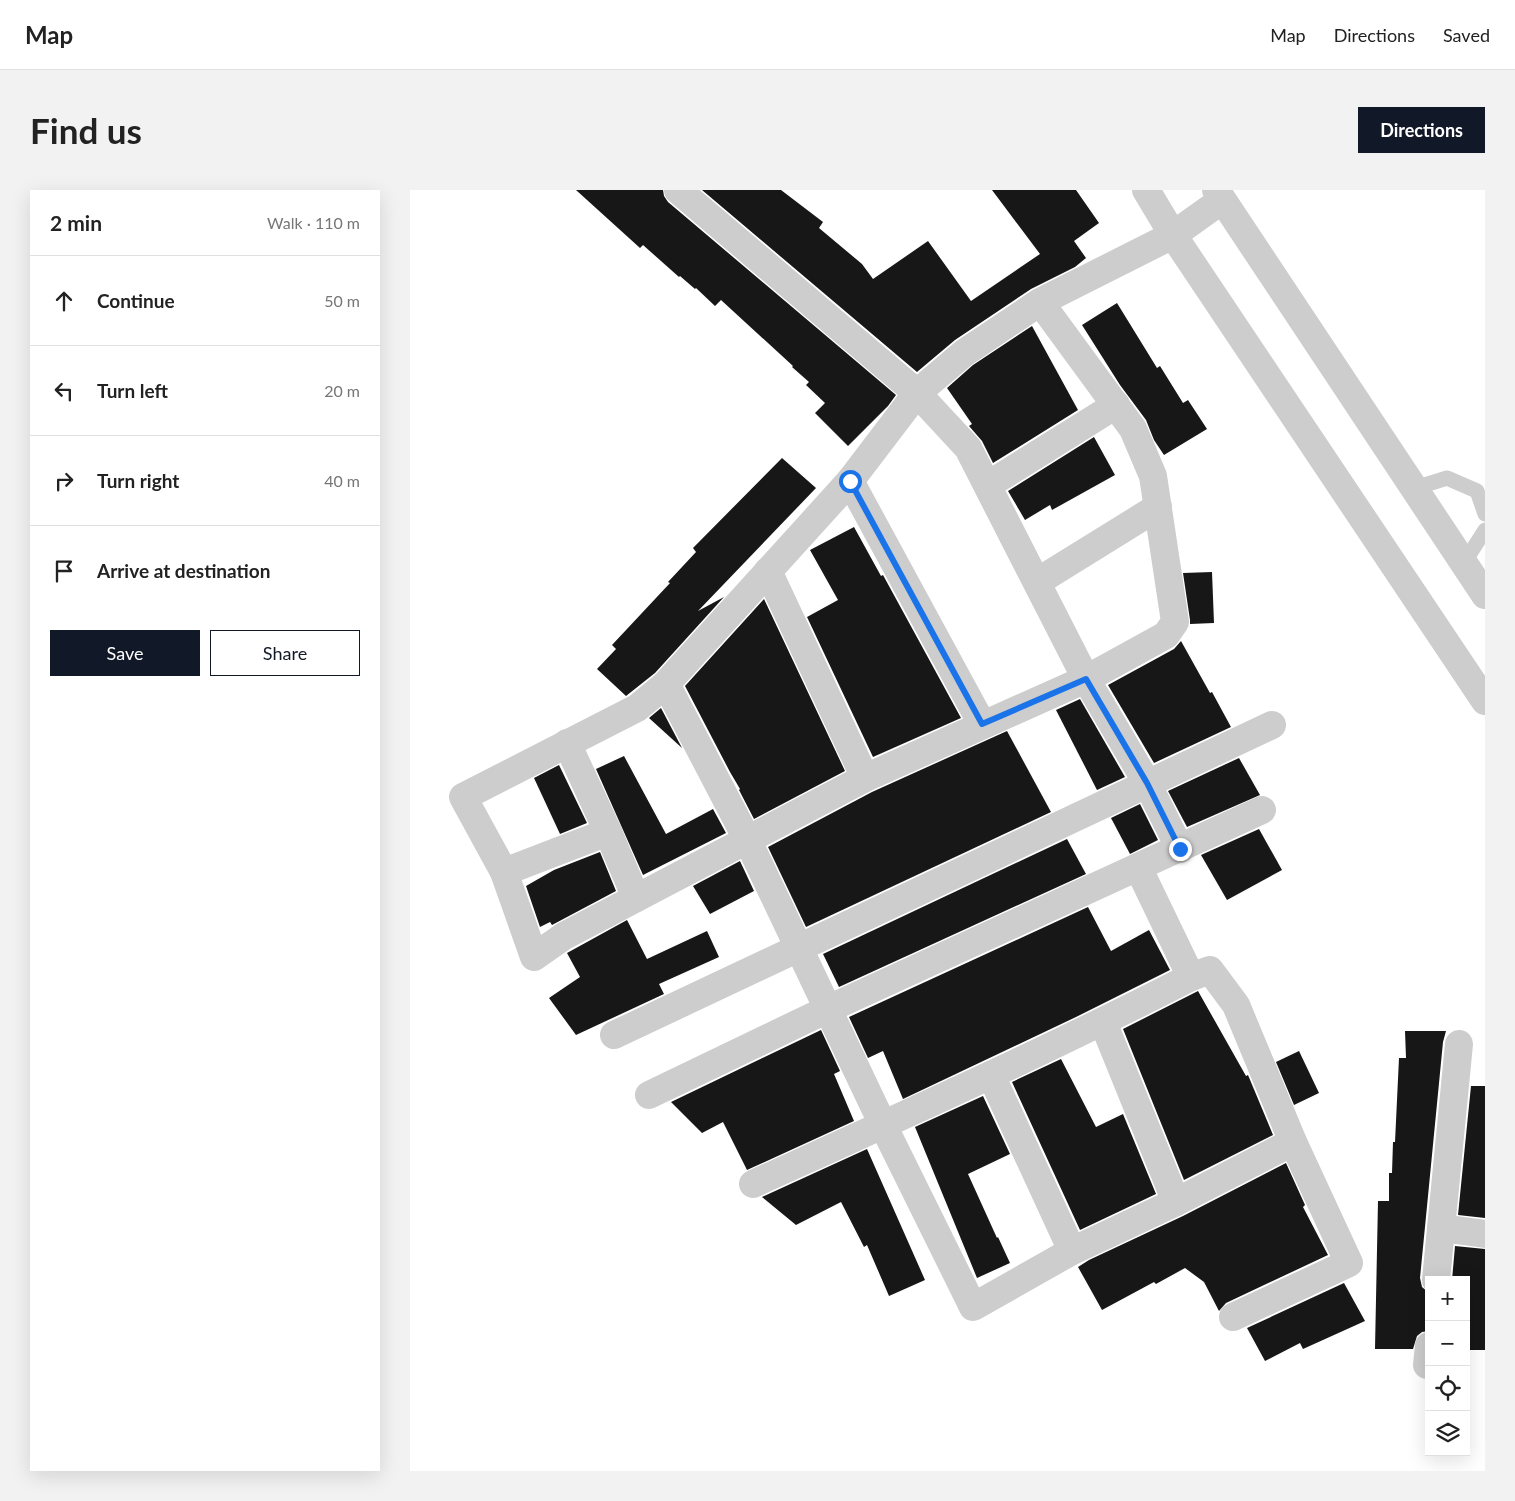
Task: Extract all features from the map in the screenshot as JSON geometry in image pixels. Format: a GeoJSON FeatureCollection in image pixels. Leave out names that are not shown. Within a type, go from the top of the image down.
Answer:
{"type":"FeatureCollection","features":[{"type":"Feature","properties":{"kind":"street"},"geometry":{"type":"LineString","coordinates":[[678,190],[917,393],[968,448],[1086,679],[1147,783],[1180,849]]}},
{"type":"Feature","properties":{"kind":"street"},"geometry":{"type":"LineString","coordinates":[[1146,190],[1173,234],[1482,690]]}},
{"type":"Feature","properties":{"kind":"street"},"geometry":{"type":"LineString","coordinates":[[1040,302],[1133,429],[1153,476],[1175,622],[1166,635],[1086,679],[865,778],[564,936],[534,957],[504,872],[463,798],[637,708],[666,684],[850,481],[917,393],[964,352],[1040,302],[1173,234],[1219,195],[1485,595]]}},
{"type":"Feature","properties":{"kind":"street"},"geometry":{"type":"LineString","coordinates":[[988,485],[1116,405]]}},
{"type":"Feature","properties":{"kind":"street"},"geometry":{"type":"LineString","coordinates":[[850,481],[982,724]]}},
{"type":"Feature","properties":{"kind":"street"},"geometry":{"type":"LineString","coordinates":[[1037,582],[1158,507]]}},
{"type":"Feature","properties":{"kind":"street"},"geometry":{"type":"LineString","coordinates":[[768,572],[865,778]]}},
{"type":"Feature","properties":{"kind":"street"},"geometry":{"type":"LineString","coordinates":[[666,684],[748,841],[883,1125],[973,1307],[1072,1251],[1176,1202],[1292,1142]]}},
{"type":"Feature","properties":{"kind":"street"},"geometry":{"type":"LineString","coordinates":[[614,1035],[1272,725]]}},
{"type":"Feature","properties":{"kind":"street"},"geometry":{"type":"LineString","coordinates":[[567,743],[636,898]]}},
{"type":"Feature","properties":{"kind":"street"},"geometry":{"type":"LineString","coordinates":[[649,1095],[828,1009],[1262,810]]}},
{"type":"Feature","properties":{"kind":"street"},"geometry":{"type":"LineString","coordinates":[[504,872],[608,832]]}},
{"type":"Feature","properties":{"kind":"street"},"geometry":{"type":"LineString","coordinates":[[1138,867],[1190,977]]}},
{"type":"Feature","properties":{"kind":"street"},"geometry":{"type":"LineString","coordinates":[[753,1184],[991,1075],[1103,1022],[1190,977],[1210,970],[1236,1005],[1292,1142],[1349,1262],[1232,1317]]}},
{"type":"Feature","properties":{"kind":"street"},"geometry":{"type":"LineString","coordinates":[[1103,1022],[1176,1202]]}},
{"type":"Feature","properties":{"kind":"street"},"geometry":{"type":"LineString","coordinates":[[1436,1276],[1459,1044]]}},
{"type":"Feature","properties":{"kind":"street"},"geometry":{"type":"LineString","coordinates":[[991,1075],[1072,1251]]}},
{"type":"Feature","properties":{"kind":"street"},"geometry":{"type":"LineString","coordinates":[[1441,1228],[1485,1234]]}},
{"type":"Feature","properties":{"kind":"lane"},"geometry":{"type":"LineString","coordinates":[[1415,488],[1447,478],[1478,491],[1485,514]]}},
{"type":"Feature","properties":{"kind":"lane"},"geometry":{"type":"LineString","coordinates":[[1464,563],[1485,530]]}},
{"type":"Feature","properties":{"kind":"building"},"geometry":{"type":"Polygon","coordinates":[[[576,190],[663,190],[668,202],[896,395],[888,406],[848,446],[815,413],[825,403],[806,385],[809,382],[793,366],[721,300],[715,306],[643,245],[640,248],[576,190]]]}},
{"type":"Feature","properties":{"kind":"building"},"geometry":{"type":"Polygon","coordinates":[[[702,190],[781,190],[823,222],[819,228],[862,264],[873,279],[928,241],[971,301],[1040,254],[992,190],[1076,190],[1099,223],[1074,241],[1086,258],[1075,267],[1031,289],[955,340],[917,372],[702,190]]]}},
{"type":"Feature","properties":{"kind":"building"},"geometry":{"type":"Polygon","coordinates":[[[1117,303],[1157,368],[1160,366],[1183,403],[1188,400],[1207,429],[1164,455],[1154,440],[1146,420],[1120,385],[1082,325],[1117,303]]]}},
{"type":"Feature","properties":{"kind":"building"},"geometry":{"type":"Polygon","coordinates":[[[1032,326],[1078,410],[993,463],[982,441],[969,426],[972,424],[947,388],[973,365],[1032,326]]]}},
{"type":"Feature","properties":{"kind":"building"},"geometry":{"type":"Polygon","coordinates":[[[1094,437],[1115,475],[1052,510],[1050,505],[1025,520],[1008,491],[1094,437]]]}},
{"type":"Feature","properties":{"kind":"building"},"geometry":{"type":"Polygon","coordinates":[[[782,458],[816,488],[698,611],[724,597],[655,673],[626,696],[597,669],[616,649],[612,645],[696,552],[693,548],[782,458]]]}},
{"type":"Feature","properties":{"kind":"building"},"geometry":{"type":"Polygon","coordinates":[[[854,527],[881,576],[883,575],[961,718],[873,757],[807,617],[838,600],[810,550],[854,527]]]}},
{"type":"Feature","properties":{"kind":"building"},"geometry":{"type":"Polygon","coordinates":[[[1212,572],[1214,623],[1190,624],[1183,573],[1212,572]]]}},
{"type":"Feature","properties":{"kind":"building"},"geometry":{"type":"Polygon","coordinates":[[[764,599],[845,771],[754,819],[685,686],[764,599]]]}},
{"type":"Feature","properties":{"kind":"building"},"geometry":{"type":"Polygon","coordinates":[[[1181,641],[1231,727],[1154,763],[1108,685],[1174,649],[1181,641]]]}},
{"type":"Feature","properties":{"kind":"building"},"geometry":{"type":"Polygon","coordinates":[[[1080,699],[1125,777],[1097,790],[1056,710],[1080,699]]]}},
{"type":"Feature","properties":{"kind":"building"},"geometry":{"type":"Polygon","coordinates":[[[661,708],[682,748],[649,718],[661,708]]]}},
{"type":"Feature","properties":{"kind":"building"},"geometry":{"type":"Polygon","coordinates":[[[1007,731],[1051,812],[806,927],[768,847],[872,792],[1007,731]]]}},
{"type":"Feature","properties":{"kind":"building"},"geometry":{"type":"Polygon","coordinates":[[[624,756],[666,834],[713,809],[726,833],[643,875],[596,769],[624,756]]]}},
{"type":"Feature","properties":{"kind":"building"},"geometry":{"type":"Polygon","coordinates":[[[1239,758],[1260,795],[1187,827],[1168,791],[1239,758]]]}},
{"type":"Feature","properties":{"kind":"building"},"geometry":{"type":"Polygon","coordinates":[[[559,765],[587,823],[560,834],[534,778],[559,765]]]}},
{"type":"Feature","properties":{"kind":"building"},"geometry":{"type":"Polygon","coordinates":[[[1140,804],[1158,840],[1130,854],[1111,818],[1140,804]]]}},
{"type":"Feature","properties":{"kind":"building"},"geometry":{"type":"Polygon","coordinates":[[[1259,829],[1282,870],[1227,900],[1201,855],[1259,829]]]}},
{"type":"Feature","properties":{"kind":"building"},"geometry":{"type":"Polygon","coordinates":[[[1067,839],[1086,874],[839,987],[823,954],[1067,839]]]}},
{"type":"Feature","properties":{"kind":"building"},"geometry":{"type":"Polygon","coordinates":[[[600,852],[616,891],[552,925],[550,922],[540,927],[526,886],[554,870],[600,852]]]}},
{"type":"Feature","properties":{"kind":"building"},"geometry":{"type":"Polygon","coordinates":[[[740,861],[754,891],[710,914],[693,886],[740,861]]]}},
{"type":"Feature","properties":{"kind":"building"},"geometry":{"type":"Polygon","coordinates":[[[1088,907],[1111,951],[1149,930],[1170,970],[903,1099],[883,1051],[868,1058],[849,1017],[1088,907]]]}},
{"type":"Feature","properties":{"kind":"building"},"geometry":{"type":"Polygon","coordinates":[[[627,920],[647,959],[707,931],[719,957],[659,984],[664,994],[576,1035],[549,998],[580,977],[567,953],[627,920]]]}},
{"type":"Feature","properties":{"kind":"building"},"geometry":{"type":"Polygon","coordinates":[[[1198,991],[1246,1076],[1248,1075],[1273,1135],[1184,1180],[1123,1029],[1198,991]]]}},
{"type":"Feature","properties":{"kind":"building"},"geometry":{"type":"Polygon","coordinates":[[[821,1030],[840,1071],[834,1074],[854,1121],[747,1170],[723,1122],[702,1133],[671,1102],[821,1030]]]}},
{"type":"Feature","properties":{"kind":"building"},"geometry":{"type":"Polygon","coordinates":[[[1405,1031],[1446,1031],[1443,1042],[1420,1278],[1422,1287],[1425,1290],[1425,1332],[1417,1336],[1413,1349],[1375,1349],[1378,1201],[1389,1201],[1389,1173],[1392,1173],[1393,1142],[1395,1142],[1399,1058],[1406,1058],[1405,1031]]]}},
{"type":"Feature","properties":{"kind":"building"},"geometry":{"type":"Polygon","coordinates":[[[1299,1051],[1319,1093],[1294,1105],[1276,1062],[1299,1051]]]}},
{"type":"Feature","properties":{"kind":"building"},"geometry":{"type":"Polygon","coordinates":[[[1061,1059],[1096,1127],[1123,1114],[1156,1194],[1080,1230],[1012,1082],[1061,1059]]]}},
{"type":"Feature","properties":{"kind":"building"},"geometry":{"type":"Polygon","coordinates":[[[1471,1086],[1485,1086],[1485,1218],[1458,1215],[1471,1086]]]}},
{"type":"Feature","properties":{"kind":"building"},"geometry":{"type":"Polygon","coordinates":[[[983,1096],[1010,1154],[968,1174],[1010,1263],[977,1278],[915,1127],[983,1096]]]}},
{"type":"Feature","properties":{"kind":"building"},"geometry":{"type":"Polygon","coordinates":[[[867,1149],[925,1280],[889,1296],[867,1245],[864,1247],[841,1202],[796,1225],[762,1197],[867,1149]]]}},
{"type":"Feature","properties":{"kind":"building"},"geometry":{"type":"Polygon","coordinates":[[[1286,1163],[1305,1205],[1303,1207],[1328,1255],[1226,1303],[1219,1311],[1204,1282],[1185,1268],[1156,1284],[1154,1282],[1102,1310],[1078,1267],[1286,1163]]]}},
{"type":"Feature","properties":{"kind":"building"},"geometry":{"type":"Polygon","coordinates":[[[1455,1246],[1485,1249],[1485,1350],[1470,1350],[1470,1276],[1452,1276],[1455,1246]]]}},
{"type":"Feature","properties":{"kind":"building"},"geometry":{"type":"Polygon","coordinates":[[[1344,1283],[1365,1321],[1303,1349],[1300,1343],[1265,1361],[1247,1328],[1344,1283]]]}},
{"type":"Feature","properties":{"kind":"route"},"geometry":{"type":"LineString","coordinates":[[850,481],[982,724],[1086,679],[1147,783],[1180,849]]}}]}
